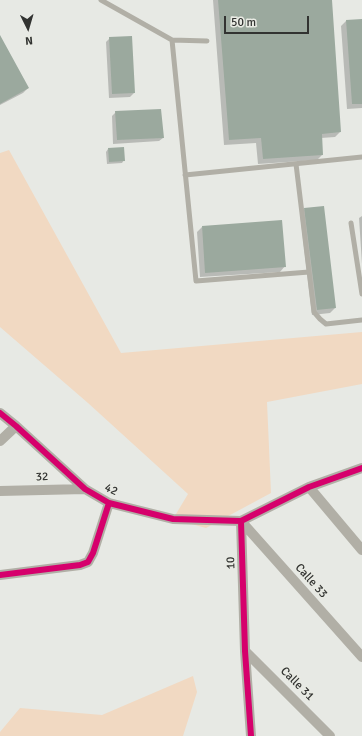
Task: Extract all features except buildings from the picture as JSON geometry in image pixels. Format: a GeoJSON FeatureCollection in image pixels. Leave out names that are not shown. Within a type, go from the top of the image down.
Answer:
{"type":"FeatureCollection","features":[{"type":"Feature","properties":{"kind":"street","name":"42"},"geometry":{"type":"LineString","coordinates":[[0,413],[85,489],[109,503],[173,520],[241,521]]}},
{"type":"Feature","properties":{"kind":"street"},"geometry":{"type":"LineString","coordinates":[[0,441],[16,426]]}},
{"type":"Feature","properties":{"kind":"street"},"geometry":{"type":"LineString","coordinates":[[241,521],[309,487],[362,468]]}},
{"type":"Feature","properties":{"kind":"street"},"geometry":{"type":"LineString","coordinates":[[309,487],[362,550]]}},
{"type":"Feature","properties":{"kind":"street","name":"32"},"geometry":{"type":"LineString","coordinates":[[0,491],[85,489]]}},
{"type":"Feature","properties":{"kind":"street"},"geometry":{"type":"LineString","coordinates":[[0,575],[80,565],[88,562],[93,554],[109,503]]}},
{"type":"Feature","properties":{"kind":"street","name":"10"},"geometry":{"type":"LineString","coordinates":[[241,521],[245,651],[251,736]]}},
{"type":"Feature","properties":{"kind":"street","name":"Calle 33"},"geometry":{"type":"LineString","coordinates":[[241,521],[362,657]]}},
{"type":"Feature","properties":{"kind":"street","name":"Calle 31"},"geometry":{"type":"LineString","coordinates":[[245,651],[330,736]]}},
{"type":"Feature","properties":{"kind":"lane"},"geometry":{"type":"LineString","coordinates":[[101,0],[172,40],[207,41]]}},
{"type":"Feature","properties":{"kind":"lane"},"geometry":{"type":"LineString","coordinates":[[172,40],[196,281],[308,272]]}},
{"type":"Feature","properties":{"kind":"lane"},"geometry":{"type":"LineString","coordinates":[[185,175],[362,157]]}},
{"type":"Feature","properties":{"kind":"lane"},"geometry":{"type":"LineString","coordinates":[[296,164],[314,312],[326,324],[362,320]]}},
{"type":"Feature","properties":{"kind":"lane"},"geometry":{"type":"LineString","coordinates":[[351,223],[362,294]]}},
{"type":"Feature","properties":{"kind":"shaded area"},"geometry":{"type":"Polygon","coordinates":[[[9,150],[121,353],[362,332],[362,384],[267,402],[271,493],[206,528],[173,519],[188,494],[88,403],[0,327],[0,153],[9,150]]]}},
{"type":"Feature","properties":{"kind":"shaded area"},"geometry":{"type":"Polygon","coordinates":[[[193,676],[197,692],[183,736],[0,736],[0,732],[20,708],[102,715],[193,676]]]}},
{"type":"Feature","properties":{"kind":"cycle path"},"geometry":{"type":"LineString","coordinates":[[0,413],[85,489],[109,503],[173,519],[241,521],[309,487],[362,468]]}},
{"type":"Feature","properties":{"kind":"cycle path"},"geometry":{"type":"LineString","coordinates":[[0,575],[80,565],[88,562],[93,553],[109,503]]}},
{"type":"Feature","properties":{"kind":"cycle path"},"geometry":{"type":"LineString","coordinates":[[241,521],[245,651],[251,736]]}}]}
